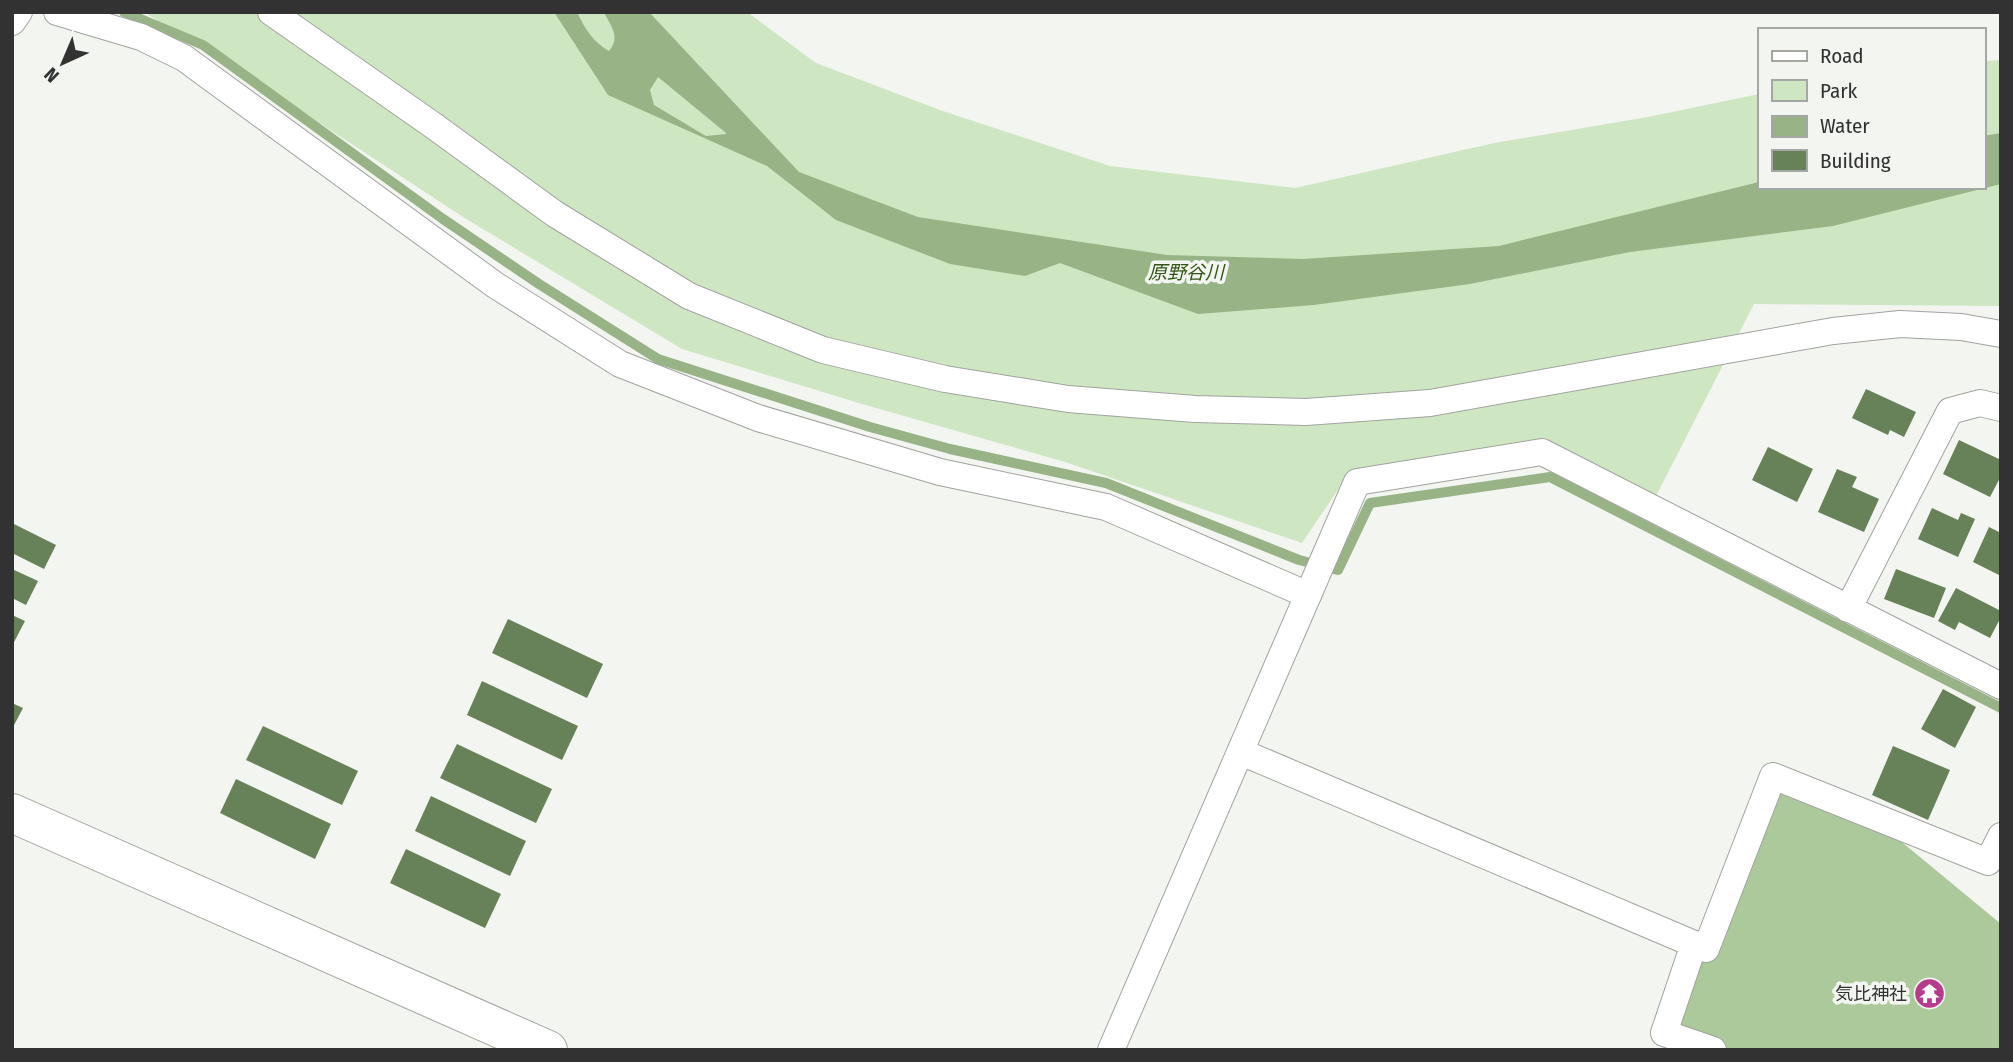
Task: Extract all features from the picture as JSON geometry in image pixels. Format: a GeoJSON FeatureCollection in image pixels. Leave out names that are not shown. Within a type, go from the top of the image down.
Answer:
{"type":"FeatureCollection","features":[{"type":"Feature","properties":{"kind":"street"},"geometry":{"type":"LineString","coordinates":[[12,22],[19,12]]}},
{"type":"Feature","properties":{"kind":"street"},"geometry":{"type":"LineString","coordinates":[[57,12],[141,37],[184,58],[495,285],[620,364],[758,418],[940,472],[1106,507],[1308,595]]}},
{"type":"Feature","properties":{"kind":"street"},"geometry":{"type":"LineString","coordinates":[[271,12],[434,125],[555,214],[689,296],[823,351],[945,379],[1068,399],[1195,409],[1306,412],[1430,403],[1833,331],[1900,324],[1961,327],[2001,334]]}},
{"type":"Feature","properties":{"kind":"street"},"geometry":{"type":"LineString","coordinates":[[1848,609],[1950,411],[1980,404],[2001,408]]}},
{"type":"Feature","properties":{"kind":"street"},"geometry":{"type":"LineString","coordinates":[[1111,1050],[1357,482],[1542,452],[1848,609],[1999,679]]}},
{"type":"Feature","properties":{"kind":"street"},"geometry":{"type":"LineString","coordinates":[[1241,752],[1706,949],[1773,776],[1987,862],[2001,836]]}},
{"type":"Feature","properties":{"kind":"street"},"geometry":{"type":"LineString","coordinates":[[12,813],[548,1050]]}},
{"type":"Feature","properties":{"kind":"street"},"geometry":{"type":"LineString","coordinates":[[1694,944],[1664,1033],[1713,1050]]}},
{"type":"Feature","properties":{"kind":"green space"},"geometry":{"type":"Polygon","coordinates":[[[144,12],[747,12],[816,63],[940,110],[1110,166],[1295,188],[1494,143],[1648,117],[1758,94],[1758,189],[1985,189],[1985,61],[2001,60],[2001,306],[1754,304],[1650,508],[1534,453],[1348,475],[1302,543],[1065,462],[682,349],[463,217],[231,65],[144,12]]]}},
{"type":"Feature","properties":{"kind":"shaded area"},"geometry":{"type":"Polygon","coordinates":[[[1773,776],[1903,843],[2001,924],[2001,1050],[1713,1050],[1664,1033],[1773,776]]]}},
{"type":"Feature","properties":{"kind":"water","name":"原野谷川"},"geometry":{"type":"Polygon","coordinates":[[[554,12],[577,12],[598,44],[609,51],[615,36],[604,12],[649,12],[799,172],[918,217],[1167,255],[1303,259],[1499,246],[1758,182],[1758,189],[1981,189],[1833,226],[1630,252],[1470,284],[1314,305],[1198,314],[1060,263],[1025,276],[950,264],[836,220],[767,166],[608,95],[554,12]],[[658,77],[650,90],[654,105],[706,136],[726,134],[658,77]]]}},
{"type":"Feature","properties":{"kind":"water"},"geometry":{"type":"Polygon","coordinates":[[[2001,133],[2001,184],[1985,188],[1985,136],[2001,133]]]}},
{"type":"Feature","properties":{"kind":"building"},"geometry":{"type":"Polygon","coordinates":[[[1866,389],[1916,412],[1904,437],[1890,430],[1888,435],[1852,418],[1866,389]]]}},
{"type":"Feature","properties":{"kind":"building"},"geometry":{"type":"Polygon","coordinates":[[[1959,440],[2001,460],[2001,476],[1990,497],[1943,474],[1959,440]]]}},
{"type":"Feature","properties":{"kind":"building"},"geometry":{"type":"Polygon","coordinates":[[[1768,447],[1813,469],[1797,502],[1752,480],[1768,447]]]}},
{"type":"Feature","properties":{"kind":"building"},"geometry":{"type":"Polygon","coordinates":[[[1837,469],[1857,477],[1852,487],[1879,499],[1864,532],[1818,512],[1837,469]]]}},
{"type":"Feature","properties":{"kind":"building"},"geometry":{"type":"Polygon","coordinates":[[[1932,508],[1958,520],[1961,513],[1975,519],[1958,557],[1918,539],[1932,508]]]}},
{"type":"Feature","properties":{"kind":"building"},"geometry":{"type":"Polygon","coordinates":[[[12,523],[56,545],[44,569],[12,553],[12,523]]]}},
{"type":"Feature","properties":{"kind":"building"},"geometry":{"type":"Polygon","coordinates":[[[1989,527],[2001,533],[2001,576],[1973,562],[1989,527]]]}},
{"type":"Feature","properties":{"kind":"building"},"geometry":{"type":"Polygon","coordinates":[[[12,569],[38,581],[26,605],[12,598],[12,569]]]}},
{"type":"Feature","properties":{"kind":"building"},"geometry":{"type":"Polygon","coordinates":[[[1896,569],[1946,588],[1934,618],[1884,599],[1896,569]]]}},
{"type":"Feature","properties":{"kind":"building"},"geometry":{"type":"Polygon","coordinates":[[[1956,588],[2001,611],[2001,617],[1990,638],[1959,622],[1955,630],[1938,621],[1956,588]]]}},
{"type":"Feature","properties":{"kind":"building"},"geometry":{"type":"Polygon","coordinates":[[[12,615],[25,621],[12,646],[12,615]]]}},
{"type":"Feature","properties":{"kind":"building"},"geometry":{"type":"Polygon","coordinates":[[[508,619],[603,664],[587,698],[492,653],[508,619]]]}},
{"type":"Feature","properties":{"kind":"building"},"geometry":{"type":"Polygon","coordinates":[[[482,681],[578,726],[562,760],[467,715],[482,681]]]}},
{"type":"Feature","properties":{"kind":"building"},"geometry":{"type":"Polygon","coordinates":[[[1943,689],[1976,707],[1955,748],[1921,729],[1943,689]]]}},
{"type":"Feature","properties":{"kind":"building"},"geometry":{"type":"Polygon","coordinates":[[[12,703],[23,708],[12,729],[12,703]]]}},
{"type":"Feature","properties":{"kind":"building"},"geometry":{"type":"Polygon","coordinates":[[[263,726],[358,771],[342,805],[246,760],[263,726]]]}},
{"type":"Feature","properties":{"kind":"building"},"geometry":{"type":"Polygon","coordinates":[[[457,744],[552,789],[536,823],[440,778],[457,744]]]}},
{"type":"Feature","properties":{"kind":"building"},"geometry":{"type":"Polygon","coordinates":[[[1893,746],[1950,770],[1928,820],[1872,795],[1893,746]]]}},
{"type":"Feature","properties":{"kind":"building"},"geometry":{"type":"Polygon","coordinates":[[[236,779],[331,824],[315,859],[220,813],[236,779]]]}},
{"type":"Feature","properties":{"kind":"building"},"geometry":{"type":"Polygon","coordinates":[[[431,796],[526,841],[510,876],[415,831],[431,796]]]}},
{"type":"Feature","properties":{"kind":"building"},"geometry":{"type":"Polygon","coordinates":[[[406,849],[501,894],[485,928],[390,883],[406,849]]]}},
{"type":"Feature","properties":{"kind":"waterway"},"geometry":{"type":"LineString","coordinates":[[124,12],[203,45],[443,219],[658,359],[870,427],[950,449],[1106,483],[1299,560],[1338,570],[1370,503],[1550,477],[2001,708]]}},
{"type":"Feature","properties":{"kind":"place","name":"気比神社"},"geometry":{"type":"Point","coordinates":[1930,994]}}]}
